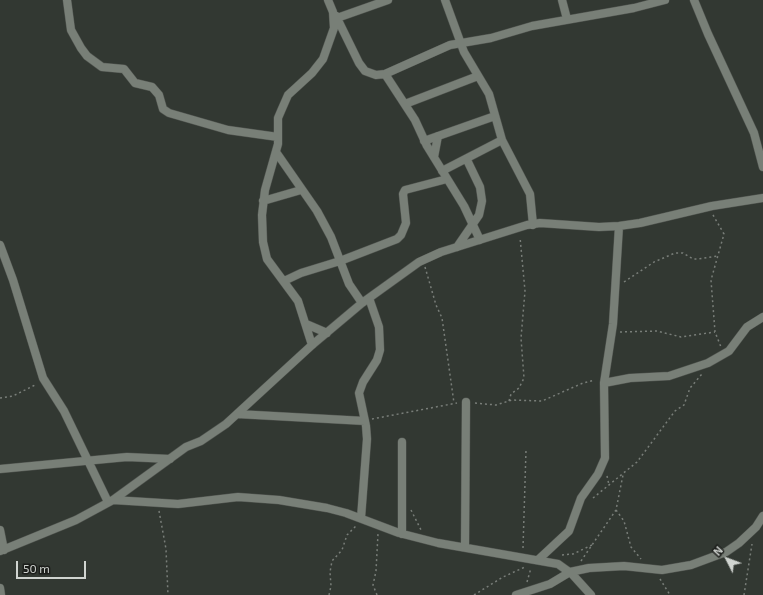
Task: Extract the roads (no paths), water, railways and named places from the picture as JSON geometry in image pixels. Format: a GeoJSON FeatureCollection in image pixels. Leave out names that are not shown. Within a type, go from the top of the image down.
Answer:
{"type":"FeatureCollection","features":[{"type":"Feature","properties":{"kind":"street"},"geometry":{"type":"LineString","coordinates":[[67,0],[71,30],[81,48],[88,56],[102,67],[124,70],[135,83],[152,87],[159,95],[163,109],[169,113],[228,130],[278,137]]}},
{"type":"Feature","properties":{"kind":"street"},"geometry":{"type":"LineString","coordinates":[[328,0],[359,63],[366,71],[376,75],[385,74],[437,49],[491,38],[532,26],[634,8],[665,0]]}},
{"type":"Feature","properties":{"kind":"street"},"geometry":{"type":"LineString","coordinates":[[335,15],[388,0]]}},
{"type":"Feature","properties":{"kind":"street"},"geometry":{"type":"LineString","coordinates":[[445,0],[468,61],[489,94],[502,140],[530,194],[533,224]]}},
{"type":"Feature","properties":{"kind":"street"},"geometry":{"type":"LineString","coordinates":[[562,0],[567,19]]}},
{"type":"Feature","properties":{"kind":"street"},"geometry":{"type":"LineString","coordinates":[[694,0],[708,34],[754,133],[763,167]]}},
{"type":"Feature","properties":{"kind":"street"},"geometry":{"type":"LineString","coordinates":[[312,346],[298,301],[284,281],[269,264],[264,253],[262,227],[263,201],[276,152],[278,118],[288,95],[312,73],[323,59],[334,28],[335,15]]}},
{"type":"Feature","properties":{"kind":"street"},"geometry":{"type":"LineString","coordinates":[[385,74],[415,120],[424,141],[464,206],[480,240]]}},
{"type":"Feature","properties":{"kind":"street"},"geometry":{"type":"LineString","coordinates":[[404,104],[478,76]]}},
{"type":"Feature","properties":{"kind":"street"},"geometry":{"type":"LineString","coordinates":[[424,141],[496,116]]}},
{"type":"Feature","properties":{"kind":"street"},"geometry":{"type":"LineString","coordinates":[[434,157],[438,136]]}},
{"type":"Feature","properties":{"kind":"street"},"geometry":{"type":"LineString","coordinates":[[442,171],[467,160],[502,140]]}},
{"type":"Feature","properties":{"kind":"street"},"geometry":{"type":"LineString","coordinates":[[276,152],[317,211],[331,237],[349,284],[365,301],[378,327],[380,350],[377,360],[363,382],[359,393],[367,439],[361,518]]}},
{"type":"Feature","properties":{"kind":"street"},"geometry":{"type":"LineString","coordinates":[[457,247],[479,216],[482,201],[480,187],[467,160]]}},
{"type":"Feature","properties":{"kind":"street"},"geometry":{"type":"LineString","coordinates":[[284,281],[306,271],[340,262],[401,236],[406,223],[403,194],[405,190],[447,179]]}},
{"type":"Feature","properties":{"kind":"street"},"geometry":{"type":"LineString","coordinates":[[263,201],[301,190]]}},
{"type":"Feature","properties":{"kind":"street"},"geometry":{"type":"LineString","coordinates":[[0,530],[2,551],[76,520],[110,501],[186,448],[201,441],[237,414],[312,346],[365,301],[423,260],[457,247],[533,224],[573,224],[599,227],[619,226],[640,223],[707,207],[763,198]]}},
{"type":"Feature","properties":{"kind":"street"},"geometry":{"type":"LineString","coordinates":[[539,559],[569,531],[580,498],[602,466],[605,446],[605,380],[616,288],[619,226]]}},
{"type":"Feature","properties":{"kind":"street"},"geometry":{"type":"LineString","coordinates":[[0,245],[13,280],[44,380],[64,411],[86,460],[110,501]]}},
{"type":"Feature","properties":{"kind":"street"},"geometry":{"type":"LineString","coordinates":[[605,380],[674,375],[708,363],[724,354],[734,346],[747,327],[763,317]]}},
{"type":"Feature","properties":{"kind":"street"},"geometry":{"type":"LineString","coordinates":[[306,324],[327,333]]}},
{"type":"Feature","properties":{"kind":"street"},"geometry":{"type":"LineString","coordinates":[[465,547],[466,402]]}},
{"type":"Feature","properties":{"kind":"street"},"geometry":{"type":"LineString","coordinates":[[237,414],[365,421]]}},
{"type":"Feature","properties":{"kind":"street"},"geometry":{"type":"LineString","coordinates":[[402,442],[402,534]]}},
{"type":"Feature","properties":{"kind":"street"},"geometry":{"type":"LineString","coordinates":[[0,468],[41,466],[86,460],[127,457],[170,459]]}},
{"type":"Feature","properties":{"kind":"street"},"geometry":{"type":"LineString","coordinates":[[110,501],[178,504],[238,497],[300,503],[346,513],[402,534],[465,547],[539,559],[558,564],[572,572],[591,595]]}},
{"type":"Feature","properties":{"kind":"street"},"geometry":{"type":"LineString","coordinates":[[516,595],[550,584],[572,572],[608,566],[672,570],[708,559],[726,552],[752,532],[763,516]]}},
{"type":"Feature","properties":{"kind":"street"},"geometry":{"type":"LineString","coordinates":[[0,588],[1,595]]}}]}
